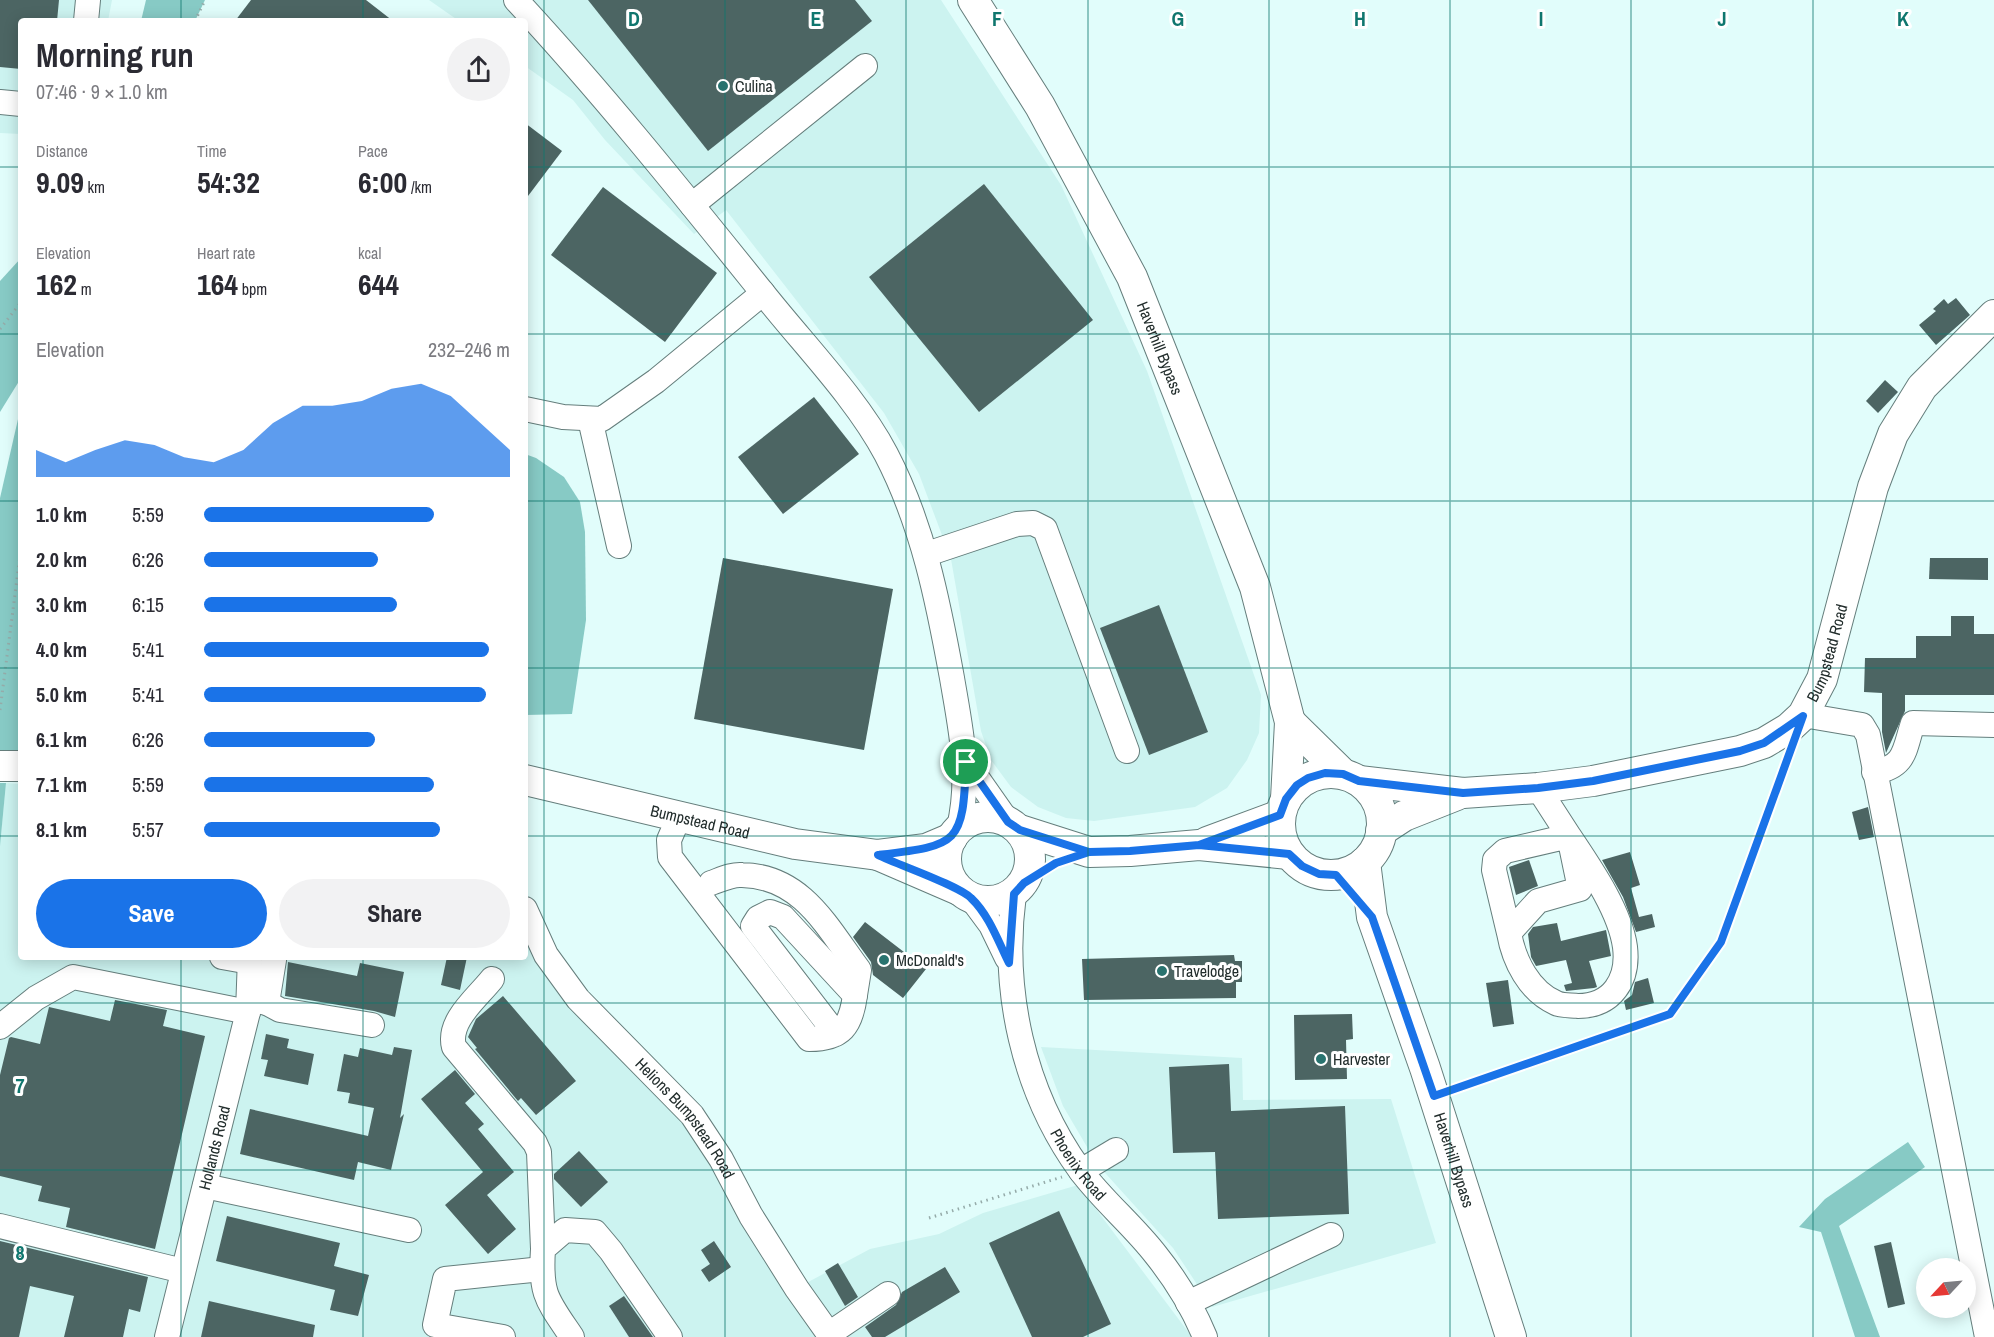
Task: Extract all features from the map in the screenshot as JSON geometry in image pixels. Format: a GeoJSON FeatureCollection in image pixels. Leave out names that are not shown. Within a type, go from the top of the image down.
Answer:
{"type":"FeatureCollection","features":[{"type":"Feature","properties":{"kind":"main road","name":"Haverhill Bypass"},"geometry":{"type":"LineString","coordinates":[[973,0],[1040,106],[1132,277],[1255,587],[1290,722],[1283,807]]}},
{"type":"Feature","properties":{"kind":"main road","name":"Bumpstead Road"},"geometry":{"type":"LineString","coordinates":[[1351,777],[1463,793],[1538,788],[1593,781],[1740,751],[1764,743],[1803,716],[1822,679],[1874,487],[1893,434],[1922,387],[1994,315]]}},
{"type":"Feature","properties":{"kind":"main road"},"geometry":{"type":"LineString","coordinates":[[1290,722],[1374,796],[1381,813],[1381,831],[1376,848],[1365,862],[1354,870],[1336,875],[1319,874],[1302,866],[1289,854],[1280,833],[1283,807],[1297,785],[1308,778],[1325,773],[1351,777]]}},
{"type":"Feature","properties":{"kind":"main road"},"geometry":{"type":"LineString","coordinates":[[0,766],[18,766]]}},
{"type":"Feature","properties":{"kind":"main road","name":"Bumpstead Road"},"geometry":{"type":"LineString","coordinates":[[528,781],[795,844],[878,855],[926,849],[955,833]]}},
{"type":"Feature","properties":{"kind":"main road","name":"Bumpstead Road"},"geometry":{"type":"LineString","coordinates":[[1381,831],[1404,816],[1463,793]]}},
{"type":"Feature","properties":{"kind":"main road"},"geometry":{"type":"LineString","coordinates":[[1199,845],[1283,807]]}},
{"type":"Feature","properties":{"kind":"main road"},"geometry":{"type":"LineString","coordinates":[[1089,852],[982,817],[955,833],[946,863],[950,878],[965,894],[993,901],[1019,888],[1056,863],[1089,852],[1199,845],[1289,854]]}},
{"type":"Feature","properties":{"kind":"main road"},"geometry":{"type":"LineString","coordinates":[[1014,826],[1027,841],[1031,855],[1030,869],[1019,888]]}},
{"type":"Feature","properties":{"kind":"main road","name":"Bumpstead Road"},"geometry":{"type":"LineString","coordinates":[[878,855],[965,894]]}},
{"type":"Feature","properties":{"kind":"main road","name":"Haverhill Bypass"},"geometry":{"type":"LineString","coordinates":[[1365,862],[1372,917],[1434,1096],[1511,1337]]}},
{"type":"Feature","properties":{"kind":"main road","name":"Haverhill Bypass"},"geometry":{"type":"LineString","coordinates":[[1336,875],[1372,917]]}},
{"type":"Feature","properties":{"kind":"street"},"geometry":{"type":"LineString","coordinates":[[86,18],[88,0]]}},
{"type":"Feature","properties":{"kind":"street"},"geometry":{"type":"LineString","coordinates":[[516,0],[692,205],[858,412],[886,454],[927,554],[939,609],[966,762],[965,803],[955,833]]}},
{"type":"Feature","properties":{"kind":"street"},"geometry":{"type":"LineString","coordinates":[[692,205],[865,66]]}},
{"type":"Feature","properties":{"kind":"street"},"geometry":{"type":"LineString","coordinates":[[0,102],[18,104]]}},
{"type":"Feature","properties":{"kind":"street"},"geometry":{"type":"LineString","coordinates":[[528,409],[602,419],[612,414],[763,293]]}},
{"type":"Feature","properties":{"kind":"street"},"geometry":{"type":"LineString","coordinates":[[590,419],[620,546]]}},
{"type":"Feature","properties":{"kind":"street"},"geometry":{"type":"LineString","coordinates":[[927,554],[1017,524],[1033,523],[1045,529],[1127,751]]}},
{"type":"Feature","properties":{"kind":"street"},"geometry":{"type":"LineString","coordinates":[[1803,716],[1862,725],[1868,735],[1987,1337]]}},
{"type":"Feature","properties":{"kind":"street"},"geometry":{"type":"LineString","coordinates":[[1874,772],[1887,770],[1901,761],[1913,723],[1994,725]]}},
{"type":"Feature","properties":{"kind":"street"},"geometry":{"type":"LineString","coordinates":[[966,762],[1014,826]]}},
{"type":"Feature","properties":{"kind":"street"},"geometry":{"type":"LineString","coordinates":[[1538,788],[1569,836],[1608,900],[1624,946],[1623,974],[1608,999],[1592,1006],[1557,1004],[1527,979],[1512,952],[1494,870],[1495,860],[1505,851],[1569,836]]}},
{"type":"Feature","properties":{"kind":"street"},"geometry":{"type":"LineString","coordinates":[[679,817],[669,840],[670,857],[808,1039],[836,1034],[849,1023],[859,970],[807,901],[780,881],[741,874],[711,883]]}},
{"type":"Feature","properties":{"kind":"street"},"geometry":{"type":"LineString","coordinates":[[1509,933],[1538,901],[1580,889],[1569,836]]}},
{"type":"Feature","properties":{"kind":"street","name":"Phoenix Road"},"geometry":{"type":"LineString","coordinates":[[1019,888],[1009,963],[1017,1027],[1024,1054],[1046,1114],[1081,1171],[1156,1255],[1188,1303],[1205,1337]]}},
{"type":"Feature","properties":{"kind":"street","name":"Phoenix Road"},"geometry":{"type":"LineString","coordinates":[[965,894],[991,926],[1009,963]]}},
{"type":"Feature","properties":{"kind":"street"},"geometry":{"type":"LineString","coordinates":[[836,1034],[753,926],[758,918],[770,912],[783,918],[855,995]]}},
{"type":"Feature","properties":{"kind":"street","name":"Helions Bumpstead Road"},"geometry":{"type":"LineString","coordinates":[[528,916],[546,955],[578,999],[692,1114],[721,1159],[751,1216],[791,1280],[830,1335]]}},
{"type":"Feature","properties":{"kind":"street","name":"Hollands Road"},"geometry":{"type":"LineString","coordinates":[[167,1337],[204,1186],[254,1005],[250,960]]}},
{"type":"Feature","properties":{"kind":"street"},"geometry":{"type":"LineString","coordinates":[[254,1005],[274,960]]}},
{"type":"Feature","properties":{"kind":"street"},"geometry":{"type":"LineString","coordinates":[[0,1027],[36,998],[73,977],[372,1025]]}},
{"type":"Feature","properties":{"kind":"street"},"geometry":{"type":"LineString","coordinates":[[492,979],[454,1026],[451,1037],[454,1047],[535,1143],[539,1152],[541,1281],[562,1334]]}},
{"type":"Feature","properties":{"kind":"street"},"geometry":{"type":"LineString","coordinates":[[1081,1171],[1116,1150]]}},
{"type":"Feature","properties":{"kind":"street"},"geometry":{"type":"LineString","coordinates":[[204,1186],[409,1230]]}},
{"type":"Feature","properties":{"kind":"street"},"geometry":{"type":"LineString","coordinates":[[0,1226],[183,1271]]}},
{"type":"Feature","properties":{"kind":"street"},"geometry":{"type":"LineString","coordinates":[[503,1337],[435,1325],[445,1279],[542,1259],[565,1230],[595,1232],[611,1251],[670,1337]]}},
{"type":"Feature","properties":{"kind":"street"},"geometry":{"type":"LineString","coordinates":[[1188,1303],[1331,1235]]}},
{"type":"Feature","properties":{"kind":"street"},"geometry":{"type":"LineString","coordinates":[[830,1335],[888,1294]]}},
{"type":"Feature","properties":{"kind":"path"},"geometry":{"type":"LineString","coordinates":[[196,18],[205,0]]}},
{"type":"Feature","properties":{"kind":"path"},"geometry":{"type":"LineString","coordinates":[[0,329],[18,306]]}},
{"type":"Feature","properties":{"kind":"path"},"geometry":{"type":"LineString","coordinates":[[0,710],[18,571]]}},
{"type":"Feature","properties":{"kind":"path"},"geometry":{"type":"LineString","coordinates":[[1434,1096],[1670,1014],[1721,942],[1791,748]]}},
{"type":"Feature","properties":{"kind":"path"},"geometry":{"type":"LineString","coordinates":[[929,1218],[1081,1171]]}},
{"type":"Feature","properties":{"kind":"shaded area"},"geometry":{"type":"Polygon","coordinates":[[[0,0],[112,0],[109,18],[18,18],[18,134],[0,133],[0,0]]]}},
{"type":"Feature","properties":{"kind":"shaded area"},"geometry":{"type":"Polygon","coordinates":[[[146,0],[205,0],[196,18],[142,18],[146,0]]]}},
{"type":"Feature","properties":{"kind":"shaded area"},"geometry":{"type":"Polygon","coordinates":[[[429,0],[941,0],[1061,185],[1147,371],[1261,695],[1259,733],[1247,760],[1227,788],[1195,807],[1094,821],[1066,818],[1038,807],[1011,787],[991,760],[981,731],[951,559],[919,474],[884,413],[726,210],[694,234],[605,140],[573,100],[528,68],[528,18],[455,18],[429,0]]]}},
{"type":"Feature","properties":{"kind":"shaded area"},"geometry":{"type":"Polygon","coordinates":[[[18,261],[18,383],[0,412],[0,281],[18,261]]]}},
{"type":"Feature","properties":{"kind":"shaded area"},"geometry":{"type":"Polygon","coordinates":[[[18,419],[18,751],[0,750],[0,498],[18,419]]]}},
{"type":"Feature","properties":{"kind":"shaded area"},"geometry":{"type":"Polygon","coordinates":[[[528,455],[564,477],[580,502],[585,532],[586,620],[572,714],[528,715],[528,455]]]}},
{"type":"Feature","properties":{"kind":"shaded area"},"geometry":{"type":"Polygon","coordinates":[[[0,783],[6,783],[0,846],[0,783]]]}},
{"type":"Feature","properties":{"kind":"shaded area"},"geometry":{"type":"Polygon","coordinates":[[[6,783],[18,784],[18,960],[528,960],[528,935],[692,1115],[797,1288],[870,1249],[939,1234],[983,1213],[1078,1185],[1192,1337],[0,1337],[0,846],[6,783]]]}},
{"type":"Feature","properties":{"kind":"shaded area"},"geometry":{"type":"Polygon","coordinates":[[[1041,1047],[1242,1058],[1243,1100],[1391,1099],[1436,1243],[1212,1307],[1173,1248],[1097,1164],[1063,1106],[1041,1047]]]}},
{"type":"Feature","properties":{"kind":"shaded area"},"geometry":{"type":"Polygon","coordinates":[[[1908,1142],[1925,1167],[1839,1226],[1880,1337],[1855,1337],[1821,1232],[1799,1227],[1825,1199],[1908,1142]]]}},
{"type":"Feature","properties":{"kind":"building"},"geometry":{"type":"Polygon","coordinates":[[[0,0],[59,0],[57,18],[18,18],[18,69],[0,67],[0,0]]]}},
{"type":"Feature","properties":{"kind":"building"},"geometry":{"type":"Polygon","coordinates":[[[251,0],[366,0],[389,18],[237,18],[251,0]]]}},
{"type":"Feature","properties":{"kind":"building","name":"Culina"},"geometry":{"type":"Polygon","coordinates":[[[588,0],[855,0],[872,21],[708,151],[588,0]]]}},
{"type":"Feature","properties":{"kind":"building"},"geometry":{"type":"Polygon","coordinates":[[[528,125],[562,151],[528,196],[528,125]]]}},
{"type":"Feature","properties":{"kind":"building"},"geometry":{"type":"Polygon","coordinates":[[[984,184],[1093,320],[979,412],[869,277],[984,184]]]}},
{"type":"Feature","properties":{"kind":"building"},"geometry":{"type":"Polygon","coordinates":[[[603,187],[717,273],[665,342],[551,255],[603,187]]]}},
{"type":"Feature","properties":{"kind":"building"},"geometry":{"type":"Polygon","coordinates":[[[1956,298],[1970,315],[1936,345],[1919,325],[1936,311],[1933,309],[1944,299],[1948,304],[1956,298]]]}},
{"type":"Feature","properties":{"kind":"building"},"geometry":{"type":"Polygon","coordinates":[[[1885,380],[1898,392],[1878,413],[1866,401],[1885,380]]]}},
{"type":"Feature","properties":{"kind":"building"},"geometry":{"type":"Polygon","coordinates":[[[814,397],[859,454],[783,514],[738,457],[814,397]]]}},
{"type":"Feature","properties":{"kind":"building"},"geometry":{"type":"Polygon","coordinates":[[[723,558],[893,589],[864,750],[694,719],[723,558]]]}},
{"type":"Feature","properties":{"kind":"building"},"geometry":{"type":"Polygon","coordinates":[[[1930,558],[1988,558],[1988,580],[1929,579],[1930,558]]]}},
{"type":"Feature","properties":{"kind":"building"},"geometry":{"type":"Polygon","coordinates":[[[1159,605],[1208,732],[1149,755],[1100,628],[1159,605]]]}},
{"type":"Feature","properties":{"kind":"building"},"geometry":{"type":"Polygon","coordinates":[[[1951,616],[1974,616],[1974,634],[1994,634],[1994,695],[1905,695],[1905,711],[1886,753],[1882,732],[1882,693],[1864,692],[1865,658],[1916,658],[1916,636],[1951,636],[1951,616]]]}},
{"type":"Feature","properties":{"kind":"building"},"geometry":{"type":"Polygon","coordinates":[[[1868,807],[1874,837],[1859,840],[1852,812],[1868,807]]]}},
{"type":"Feature","properties":{"kind":"building"},"geometry":{"type":"Polygon","coordinates":[[[1630,852],[1640,885],[1631,888],[1639,917],[1652,914],[1655,927],[1636,932],[1623,897],[1602,860],[1630,852]]]}},
{"type":"Feature","properties":{"kind":"building"},"geometry":{"type":"Polygon","coordinates":[[[1529,860],[1538,886],[1516,895],[1509,867],[1529,860]]]}},
{"type":"Feature","properties":{"kind":"building","name":"McDonald's"},"geometry":{"type":"Polygon","coordinates":[[[865,922],[926,969],[903,998],[873,975],[871,962],[853,937],[865,922]]]}},
{"type":"Feature","properties":{"kind":"building"},"geometry":{"type":"Polygon","coordinates":[[[1557,923],[1561,941],[1606,930],[1611,956],[1589,961],[1597,987],[1566,991],[1564,985],[1572,983],[1566,960],[1536,966],[1531,957],[1528,934],[1533,927],[1557,923]]]}},
{"type":"Feature","properties":{"kind":"building","name":"Travelodge"},"geometry":{"type":"Polygon","coordinates":[[[1234,955],[1235,961],[1242,961],[1242,982],[1236,982],[1236,998],[1084,1000],[1082,959],[1234,955]]]}},
{"type":"Feature","properties":{"kind":"building"},"geometry":{"type":"Polygon","coordinates":[[[446,960],[466,960],[460,990],[441,985],[446,960]]]}},
{"type":"Feature","properties":{"kind":"building"},"geometry":{"type":"Polygon","coordinates":[[[288,962],[357,976],[360,963],[404,972],[395,1017],[374,1011],[285,996],[288,962]]]}},
{"type":"Feature","properties":{"kind":"building"},"geometry":{"type":"Polygon","coordinates":[[[1648,978],[1654,1003],[1626,1010],[1624,1001],[1632,995],[1635,982],[1648,978]]]}},
{"type":"Feature","properties":{"kind":"building"},"geometry":{"type":"Polygon","coordinates":[[[1508,980],[1514,1024],[1493,1027],[1486,983],[1508,980]]]}},
{"type":"Feature","properties":{"kind":"building"},"geometry":{"type":"Polygon","coordinates":[[[503,996],[576,1081],[536,1115],[521,1098],[518,1101],[475,1049],[477,1048],[468,1037],[476,1019],[503,996]]]}},
{"type":"Feature","properties":{"kind":"building"},"geometry":{"type":"Polygon","coordinates":[[[115,1000],[167,1010],[163,1026],[205,1036],[155,1249],[66,1227],[70,1208],[38,1201],[42,1186],[0,1176],[0,1075],[9,1038],[40,1044],[49,1007],[110,1021],[115,1000]]]}},
{"type":"Feature","properties":{"kind":"building","name":"Harvester"},"geometry":{"type":"Polygon","coordinates":[[[1352,1014],[1353,1039],[1346,1040],[1347,1079],[1295,1080],[1294,1015],[1352,1014]]]}},
{"type":"Feature","properties":{"kind":"building"},"geometry":{"type":"Polygon","coordinates":[[[266,1034],[289,1039],[287,1048],[314,1054],[308,1085],[264,1076],[268,1060],[261,1059],[266,1034]]]}},
{"type":"Feature","properties":{"kind":"building"},"geometry":{"type":"Polygon","coordinates":[[[394,1047],[412,1050],[400,1118],[404,1114],[391,1170],[358,1162],[354,1180],[240,1154],[250,1109],[368,1136],[374,1108],[348,1103],[350,1093],[337,1091],[344,1054],[358,1057],[360,1048],[392,1055],[394,1047]]]}},
{"type":"Feature","properties":{"kind":"building"},"geometry":{"type":"Polygon","coordinates":[[[1229,1064],[1231,1111],[1345,1106],[1349,1214],[1218,1219],[1215,1152],[1173,1153],[1169,1067],[1229,1064]]]}},
{"type":"Feature","properties":{"kind":"building"},"geometry":{"type":"Polygon","coordinates":[[[455,1070],[475,1094],[465,1103],[484,1124],[478,1129],[514,1172],[487,1195],[516,1229],[488,1254],[445,1205],[483,1172],[421,1099],[455,1070]]]}},
{"type":"Feature","properties":{"kind":"building"},"geometry":{"type":"Polygon","coordinates":[[[579,1151],[608,1182],[581,1207],[554,1179],[554,1174],[579,1151]]]}},
{"type":"Feature","properties":{"kind":"building"},"geometry":{"type":"Polygon","coordinates":[[[1059,1211],[1111,1324],[1083,1337],[1032,1337],[989,1243],[1059,1211]]]}},
{"type":"Feature","properties":{"kind":"building"},"geometry":{"type":"Polygon","coordinates":[[[227,1216],[340,1243],[334,1266],[369,1275],[358,1316],[330,1310],[335,1290],[216,1261],[227,1216]]]}},
{"type":"Feature","properties":{"kind":"building"},"geometry":{"type":"Polygon","coordinates":[[[0,1241],[148,1277],[140,1312],[129,1309],[123,1337],[64,1337],[74,1296],[30,1286],[19,1337],[0,1337],[0,1241]]]}},
{"type":"Feature","properties":{"kind":"building"},"geometry":{"type":"Polygon","coordinates":[[[714,1241],[731,1267],[709,1282],[701,1270],[710,1264],[701,1250],[714,1241]]]}},
{"type":"Feature","properties":{"kind":"building"},"geometry":{"type":"Polygon","coordinates":[[[1891,1242],[1905,1304],[1888,1308],[1874,1246],[1891,1242]]]}},
{"type":"Feature","properties":{"kind":"building"},"geometry":{"type":"Polygon","coordinates":[[[838,1263],[858,1297],[845,1306],[825,1271],[838,1263]]]}},
{"type":"Feature","properties":{"kind":"building"},"geometry":{"type":"Polygon","coordinates":[[[945,1267],[960,1292],[885,1337],[872,1337],[865,1327],[896,1305],[902,1292],[945,1267]]]}},
{"type":"Feature","properties":{"kind":"building"},"geometry":{"type":"Polygon","coordinates":[[[624,1296],[653,1337],[629,1337],[609,1306],[624,1296]]]}},
{"type":"Feature","properties":{"kind":"building"},"geometry":{"type":"Polygon","coordinates":[[[209,1301],[315,1325],[313,1337],[201,1337],[209,1301]]]}},
{"type":"Feature","properties":{"kind":"place","name":"Culina"},"geometry":{"type":"Point","coordinates":[723,86]}},
{"type":"Feature","properties":{"kind":"place","name":"McDonald's"},"geometry":{"type":"Point","coordinates":[884,960]}},
{"type":"Feature","properties":{"kind":"place","name":"Travelodge"},"geometry":{"type":"Point","coordinates":[1162,971]}},
{"type":"Feature","properties":{"kind":"place","name":"Harvester"},"geometry":{"type":"Point","coordinates":[1321,1059]}},
{"type":"Feature","properties":{"kind":"route"},"geometry":{"type":"LineString","coordinates":[[966,762],[965,803],[959,828],[951,838],[926,849],[878,855],[958,890],[971,898],[991,926],[1009,963],[1010,921],[1014,894],[1024,883],[1056,863],[1089,852],[1199,845],[1289,854],[1302,866],[1319,874],[1336,875],[1372,917],[1434,1096],[1670,1014],[1721,942],[1803,716],[1789,728],[1764,743],[1740,751],[1593,781],[1538,788],[1463,793],[1359,781],[1343,774],[1325,773],[1308,778],[1297,785],[1286,799],[1280,815],[1199,845],[1130,851],[1089,852],[1020,830],[1008,822],[966,762]]}}]}
